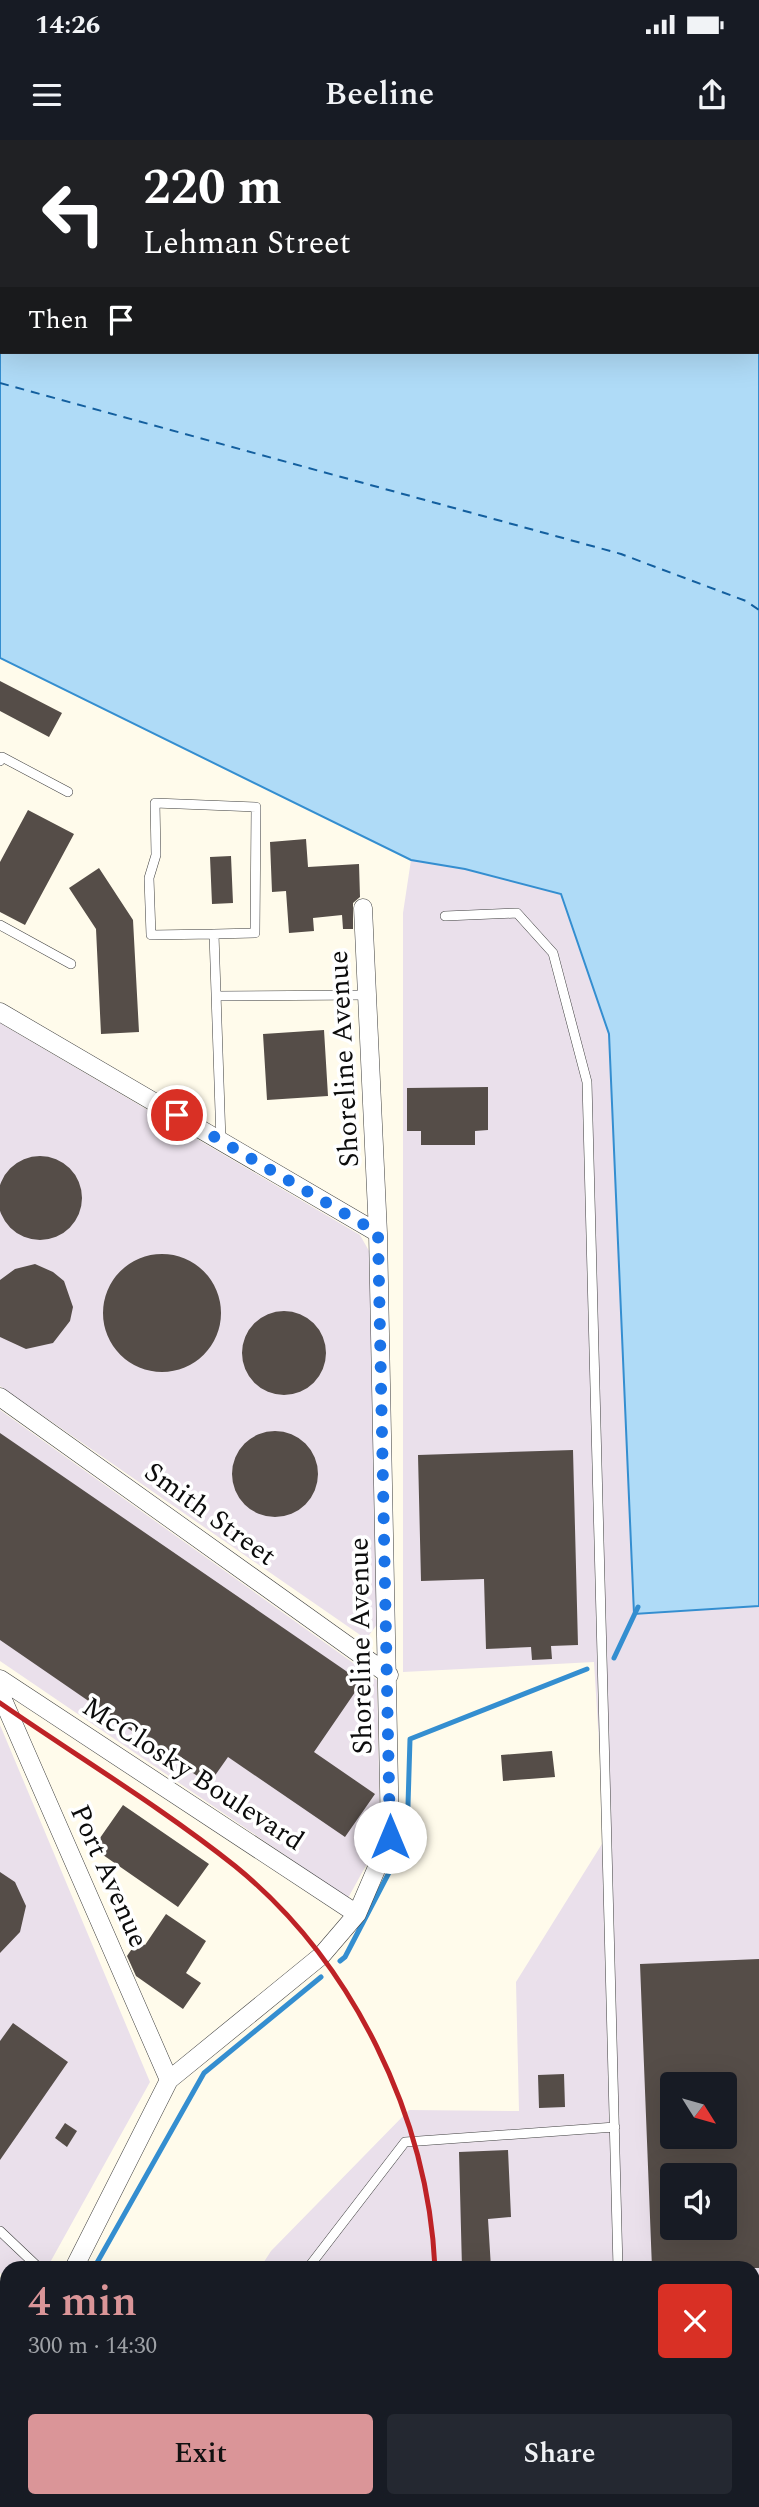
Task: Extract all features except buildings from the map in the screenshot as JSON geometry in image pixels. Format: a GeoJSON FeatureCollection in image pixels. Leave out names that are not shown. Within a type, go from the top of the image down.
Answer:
{"type":"FeatureCollection","features":[{"type":"Feature","properties":{"kind":"street","name":"Shoreline Avenue"},"geometry":{"type":"LineString","coordinates":[[78,2261],[169,2080],[321,1956],[356,1914],[390,1837],[389,1675],[378,1233],[363,908]]}},
{"type":"Feature","properties":{"kind":"street"},"geometry":{"type":"LineString","coordinates":[[0,1012],[378,1233]]}},
{"type":"Feature","properties":{"kind":"street","name":"Smith Street"},"geometry":{"type":"LineString","coordinates":[[0,1397],[389,1675]]}},
{"type":"Feature","properties":{"kind":"street","name":"McClosky Boulevard"},"geometry":{"type":"LineString","coordinates":[[0,1679],[356,1914]]}},
{"type":"Feature","properties":{"kind":"street","name":"Port Avenue"},"geometry":{"type":"LineString","coordinates":[[0,1693],[169,2080]]}},
{"type":"Feature","properties":{"kind":"lane"},"geometry":{"type":"LineString","coordinates":[[0,761],[2,757],[68,792]]}},
{"type":"Feature","properties":{"kind":"lane"},"geometry":{"type":"LineString","coordinates":[[155,803],[256,807],[255,933],[214,934],[151,935],[149,878],[156,855],[155,803]]}},
{"type":"Feature","properties":{"kind":"lane"},"geometry":{"type":"LineString","coordinates":[[445,916],[517,913],[554,953],[587,1082],[618,2261]]}},
{"type":"Feature","properties":{"kind":"lane"},"geometry":{"type":"LineString","coordinates":[[0,925],[71,964]]}},
{"type":"Feature","properties":{"kind":"lane"},"geometry":{"type":"LineString","coordinates":[[214,934],[221,1141]]}},
{"type":"Feature","properties":{"kind":"lane"},"geometry":{"type":"LineString","coordinates":[[216,996],[367,995]]}},
{"type":"Feature","properties":{"kind":"lane"},"geometry":{"type":"LineString","coordinates":[[313,2261],[405,2142],[615,2127]]}},
{"type":"Feature","properties":{"kind":"lane"},"geometry":{"type":"LineString","coordinates":[[0,2231],[32,2261]]}},
{"type":"Feature","properties":{"kind":"shaded area"},"geometry":{"type":"Polygon","coordinates":[[[411,860],[465,869],[561,894],[609,1034],[634,1613],[759,1606],[759,2261],[265,2261],[271,2251],[409,2110],[519,2111],[516,1982],[605,1839],[594,1662],[403,1672],[403,913],[411,860]]]}},
{"type":"Feature","properties":{"kind":"shaded area"},"geometry":{"type":"Polygon","coordinates":[[[0,1023],[360,1235],[369,1251],[379,1622],[366,1639],[0,1386],[0,1023]]]}},
{"type":"Feature","properties":{"kind":"shaded area"},"geometry":{"type":"Polygon","coordinates":[[[0,1410],[377,1680],[380,1820],[374,1851],[348,1898],[0,1661],[0,1410]]]}},
{"type":"Feature","properties":{"kind":"shaded area"},"geometry":{"type":"Polygon","coordinates":[[[0,1725],[150,2082],[51,2261],[0,2261],[0,1725]]]}},
{"type":"Feature","properties":{"kind":"water"},"geometry":{"type":"Polygon","coordinates":[[[0,354],[759,354],[759,1606],[634,1614],[609,1034],[561,894],[465,869],[411,860],[0,658],[0,354]]]}},
{"type":"Feature","properties":{"kind":"waterway"},"geometry":{"type":"LineString","coordinates":[[614,1658],[638,1607]]}},
{"type":"Feature","properties":{"kind":"waterway"},"geometry":{"type":"LineString","coordinates":[[340,1961],[345,1957],[407,1838],[410,1739],[587,1669]]}},
{"type":"Feature","properties":{"kind":"waterway"},"geometry":{"type":"LineString","coordinates":[[98,2261],[204,2073],[321,1977]]}},
{"type":"Feature","properties":{"kind":"ferry route"},"geometry":{"type":"LineString","coordinates":[[0,383],[621,554],[746,601],[759,610]]}},
{"type":"Feature","properties":{"kind":"railway"},"geometry":{"type":"LineString","coordinates":[[0,1703],[207,1844],[277,1905],[315,1948],[348,1996],[377,2046],[400,2100],[417,2155],[429,2211],[434,2261]]}},
{"type":"Feature","properties":{"kind":"route"},"geometry":{"type":"LineString","coordinates":[[177,1115],[378,1233],[389,1675],[390,1837]]}}]}
